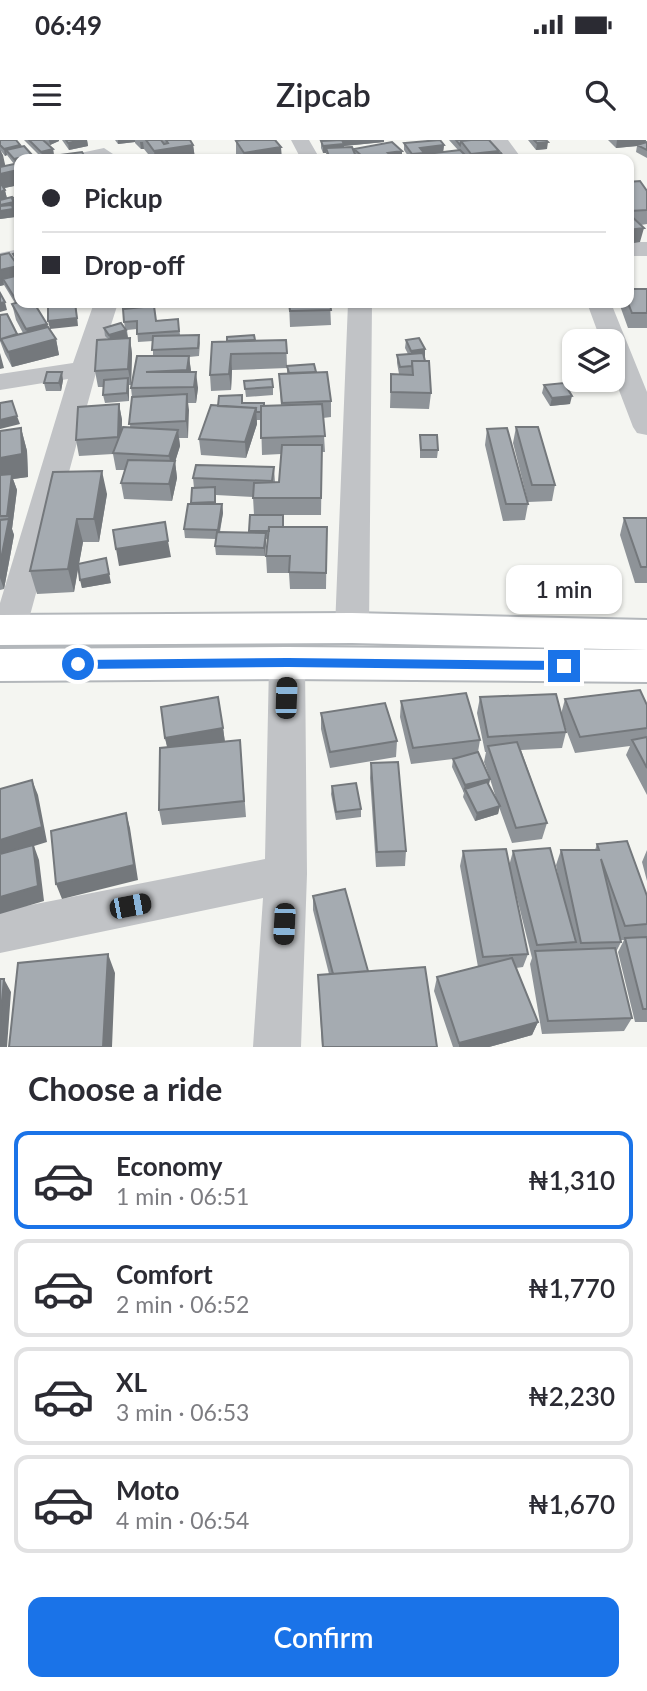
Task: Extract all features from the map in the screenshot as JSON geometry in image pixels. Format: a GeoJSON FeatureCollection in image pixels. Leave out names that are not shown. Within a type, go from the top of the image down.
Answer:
{"type":"FeatureCollection","features":[{"type":"Feature","properties":{"kind":"main road"},"geometry":{"type":"LineString","coordinates":[[3,642],[352,628],[647,635]]}},
{"type":"Feature","properties":{"kind":"main road"},"geometry":{"type":"LineString","coordinates":[[3,642],[288,663],[647,666]]}},
{"type":"Feature","properties":{"kind":"street"},"geometry":{"type":"LineString","coordinates":[[3,642],[104,308]]}},
{"type":"Feature","properties":{"kind":"street"},"geometry":{"type":"LineString","coordinates":[[352,628],[360,308]]}},
{"type":"Feature","properties":{"kind":"street"},"geometry":{"type":"LineString","coordinates":[[601,308],[647,427]]}},
{"type":"Feature","properties":{"kind":"street"},"geometry":{"type":"LineString","coordinates":[[0,382],[84,369]]}},
{"type":"Feature","properties":{"kind":"street"},"geometry":{"type":"LineString","coordinates":[[277,1047],[286,874],[288,663]]}},
{"type":"Feature","properties":{"kind":"street"},"geometry":{"type":"LineString","coordinates":[[0,932],[286,874]]}},
{"type":"Feature","properties":{"kind":"building"},"geometry":{"type":"Polygon","coordinates":[[[0,140],[16,140],[20,145],[4,149],[0,140]]]}},
{"type":"Feature","properties":{"kind":"building"},"geometry":{"type":"Polygon","coordinates":[[[29,140],[43,140],[53,149],[41,152],[29,140]]]}},
{"type":"Feature","properties":{"kind":"building"},"geometry":{"type":"Polygon","coordinates":[[[146,140],[161,140],[164,144],[168,143],[166,140],[190,140],[193,145],[154,151],[146,140]]]}},
{"type":"Feature","properties":{"kind":"building"},"geometry":{"type":"Polygon","coordinates":[[[275,140],[281,147],[244,153],[236,141],[275,140]]]}},
{"type":"Feature","properties":{"kind":"building"},"geometry":{"type":"Polygon","coordinates":[[[342,140],[344,144],[323,146],[321,141],[342,140]]]}},
{"type":"Feature","properties":{"kind":"building"},"geometry":{"type":"Polygon","coordinates":[[[440,140],[444,145],[420,148],[424,153],[412,154],[404,143],[440,140]]]}},
{"type":"Feature","properties":{"kind":"building"},"geometry":{"type":"Polygon","coordinates":[[[489,140],[499,151],[471,154],[461,141],[489,140]]]}},
{"type":"Feature","properties":{"kind":"building"},"geometry":{"type":"Polygon","coordinates":[[[392,142],[402,151],[360,154],[354,149],[392,142]]]}},
{"type":"Feature","properties":{"kind":"building"},"geometry":{"type":"Polygon","coordinates":[[[647,142],[647,150],[637,145],[647,142]]]}},
{"type":"Feature","properties":{"kind":"building"},"geometry":{"type":"Polygon","coordinates":[[[24,146],[31,154],[14,154],[14,159],[6,150],[24,146]]]}},
{"type":"Feature","properties":{"kind":"building"},"geometry":{"type":"Polygon","coordinates":[[[352,147],[355,154],[328,154],[326,148],[352,147]]]}},
{"type":"Feature","properties":{"kind":"building"},"geometry":{"type":"Polygon","coordinates":[[[460,150],[464,154],[426,154],[460,150]]]}},
{"type":"Feature","properties":{"kind":"building"},"geometry":{"type":"Polygon","coordinates":[[[14,164],[14,171],[0,174],[0,167],[14,164]]]}},
{"type":"Feature","properties":{"kind":"building"},"geometry":{"type":"Polygon","coordinates":[[[640,181],[647,191],[647,210],[634,211],[634,182],[640,181]]]}},
{"type":"Feature","properties":{"kind":"building"},"geometry":{"type":"Polygon","coordinates":[[[12,197],[14,202],[0,205],[0,200],[12,197]]]}},
{"type":"Feature","properties":{"kind":"building"},"geometry":{"type":"Polygon","coordinates":[[[12,205],[13,209],[0,211],[0,206],[12,205]]]}},
{"type":"Feature","properties":{"kind":"building"},"geometry":{"type":"Polygon","coordinates":[[[634,219],[644,228],[634,229],[634,219]]]}},
{"type":"Feature","properties":{"kind":"building"},"geometry":{"type":"Polygon","coordinates":[[[9,253],[14,260],[14,267],[0,270],[0,255],[9,253]]]}},
{"type":"Feature","properties":{"kind":"building"},"geometry":{"type":"Polygon","coordinates":[[[14,276],[14,297],[3,279],[14,276]]]}},
{"type":"Feature","properties":{"kind":"building"},"geometry":{"type":"Polygon","coordinates":[[[634,289],[647,289],[647,313],[632,313],[630,308],[634,308],[634,289]]]}},
{"type":"Feature","properties":{"kind":"building"},"geometry":{"type":"Polygon","coordinates":[[[14,308],[37,308],[47,324],[26,329],[14,308]]]}},
{"type":"Feature","properties":{"kind":"building"},"geometry":{"type":"Polygon","coordinates":[[[48,308],[76,308],[77,318],[48,321],[48,308]]]}},
{"type":"Feature","properties":{"kind":"building"},"geometry":{"type":"Polygon","coordinates":[[[154,308],[156,321],[178,319],[179,331],[137,334],[137,321],[124,322],[123,309],[154,308]]]}},
{"type":"Feature","properties":{"kind":"building"},"geometry":{"type":"Polygon","coordinates":[[[290,308],[331,310],[290,311],[290,308]]]}},
{"type":"Feature","properties":{"kind":"building"},"geometry":{"type":"Polygon","coordinates":[[[7,314],[17,334],[1,341],[0,315],[7,314]]]}},
{"type":"Feature","properties":{"kind":"building"},"geometry":{"type":"Polygon","coordinates":[[[121,323],[126,330],[109,335],[104,328],[121,323]]]}},
{"type":"Feature","properties":{"kind":"building"},"geometry":{"type":"Polygon","coordinates":[[[48,327],[56,339],[8,352],[1,339],[48,327]]]}},
{"type":"Feature","properties":{"kind":"building"},"geometry":{"type":"Polygon","coordinates":[[[199,335],[198,348],[152,350],[153,336],[199,335]]]}},
{"type":"Feature","properties":{"kind":"building"},"geometry":{"type":"Polygon","coordinates":[[[254,335],[255,340],[227,341],[227,337],[254,335]]]}},
{"type":"Feature","properties":{"kind":"building"},"geometry":{"type":"Polygon","coordinates":[[[130,338],[128,369],[95,371],[97,340],[130,338]]]}},
{"type":"Feature","properties":{"kind":"building"},"geometry":{"type":"Polygon","coordinates":[[[419,338],[425,349],[411,351],[406,340],[419,338]]]}},
{"type":"Feature","properties":{"kind":"building"},"geometry":{"type":"Polygon","coordinates":[[[286,340],[287,353],[231,354],[229,374],[210,375],[212,342],[286,340]]]}},
{"type":"Feature","properties":{"kind":"building"},"geometry":{"type":"Polygon","coordinates":[[[423,353],[425,361],[412,361],[412,366],[400,367],[397,355],[423,353]]]}},
{"type":"Feature","properties":{"kind":"building"},"geometry":{"type":"Polygon","coordinates":[[[137,356],[189,356],[187,370],[146,372],[196,372],[194,387],[131,388],[137,356]]]}},
{"type":"Feature","properties":{"kind":"building"},"geometry":{"type":"Polygon","coordinates":[[[412,361],[429,361],[431,393],[391,392],[391,374],[413,375],[412,361]]]}},
{"type":"Feature","properties":{"kind":"building"},"geometry":{"type":"Polygon","coordinates":[[[314,364],[316,372],[289,373],[287,366],[314,364]]]}},
{"type":"Feature","properties":{"kind":"building"},"geometry":{"type":"Polygon","coordinates":[[[47,372],[62,372],[59,383],[44,383],[47,372]]]}},
{"type":"Feature","properties":{"kind":"building"},"geometry":{"type":"Polygon","coordinates":[[[327,372],[331,401],[282,403],[279,374],[327,372]]]}},
{"type":"Feature","properties":{"kind":"building"},"geometry":{"type":"Polygon","coordinates":[[[128,378],[127,393],[103,395],[104,380],[128,378]]]}},
{"type":"Feature","properties":{"kind":"building"},"geometry":{"type":"Polygon","coordinates":[[[272,379],[273,387],[245,389],[244,381],[272,379]]]}},
{"type":"Feature","properties":{"kind":"building"},"geometry":{"type":"Polygon","coordinates":[[[562,383],[562,392],[570,392],[572,396],[552,398],[544,385],[562,383]]]}},
{"type":"Feature","properties":{"kind":"building"},"geometry":{"type":"Polygon","coordinates":[[[187,394],[186,421],[129,424],[132,397],[187,394]]]}},
{"type":"Feature","properties":{"kind":"building"},"geometry":{"type":"Polygon","coordinates":[[[242,395],[242,403],[264,403],[261,412],[256,412],[256,408],[218,406],[219,396],[242,395]]]}},
{"type":"Feature","properties":{"kind":"building"},"geometry":{"type":"Polygon","coordinates":[[[12,401],[17,416],[0,420],[0,403],[12,401]]]}},
{"type":"Feature","properties":{"kind":"building"},"geometry":{"type":"Polygon","coordinates":[[[119,404],[118,437],[76,440],[78,407],[119,404]]]}},
{"type":"Feature","properties":{"kind":"building"},"geometry":{"type":"Polygon","coordinates":[[[322,404],[325,436],[261,438],[261,406],[322,404]]]}},
{"type":"Feature","properties":{"kind":"building"},"geometry":{"type":"Polygon","coordinates":[[[211,405],[256,408],[245,442],[199,439],[211,405]]]}},
{"type":"Feature","properties":{"kind":"building"},"geometry":{"type":"Polygon","coordinates":[[[123,427],[178,430],[169,456],[113,453],[123,427]]]}},
{"type":"Feature","properties":{"kind":"building"},"geometry":{"type":"Polygon","coordinates":[[[516,427],[538,427],[555,485],[532,485],[516,427]]]}},
{"type":"Feature","properties":{"kind":"building"},"geometry":{"type":"Polygon","coordinates":[[[21,428],[22,454],[0,458],[0,431],[21,428]]]}},
{"type":"Feature","properties":{"kind":"building"},"geometry":{"type":"Polygon","coordinates":[[[507,428],[528,504],[506,504],[487,429],[507,428]]]}},
{"type":"Feature","properties":{"kind":"building"},"geometry":{"type":"Polygon","coordinates":[[[420,435],[437,435],[438,450],[421,450],[420,435]]]}},
{"type":"Feature","properties":{"kind":"building"},"geometry":{"type":"Polygon","coordinates":[[[282,445],[322,445],[321,498],[253,498],[254,483],[279,482],[282,445]]]}},
{"type":"Feature","properties":{"kind":"building"},"geometry":{"type":"Polygon","coordinates":[[[128,460],[175,461],[169,484],[121,483],[128,460]]]}},
{"type":"Feature","properties":{"kind":"building"},"geometry":{"type":"Polygon","coordinates":[[[196,465],[274,467],[272,481],[193,478],[196,465]]]}},
{"type":"Feature","properties":{"kind":"building"},"geometry":{"type":"Polygon","coordinates":[[[102,471],[94,519],[77,519],[68,569],[30,571],[53,472],[102,471]]]}},
{"type":"Feature","properties":{"kind":"building"},"geometry":{"type":"Polygon","coordinates":[[[12,474],[7,516],[0,516],[0,475],[12,474]]]}},
{"type":"Feature","properties":{"kind":"building"},"geometry":{"type":"Polygon","coordinates":[[[215,487],[215,502],[191,503],[192,488],[215,487]]]}},
{"type":"Feature","properties":{"kind":"building"},"geometry":{"type":"Polygon","coordinates":[[[188,504],[222,504],[218,530],[184,529],[188,504]]]}},
{"type":"Feature","properties":{"kind":"building"},"geometry":{"type":"Polygon","coordinates":[[[250,515],[283,515],[283,527],[269,527],[269,531],[249,531],[250,515]]]}},
{"type":"Feature","properties":{"kind":"building"},"geometry":{"type":"Polygon","coordinates":[[[624,518],[647,518],[647,567],[641,567],[624,518]]]}},
{"type":"Feature","properties":{"kind":"building"},"geometry":{"type":"Polygon","coordinates":[[[9,519],[0,564],[0,520],[9,519]]]}},
{"type":"Feature","properties":{"kind":"building"},"geometry":{"type":"Polygon","coordinates":[[[165,522],[168,541],[116,549],[113,530],[165,522]]]}},
{"type":"Feature","properties":{"kind":"building"},"geometry":{"type":"Polygon","coordinates":[[[269,527],[327,527],[326,573],[289,572],[290,556],[266,556],[269,527]]]}},
{"type":"Feature","properties":{"kind":"building"},"geometry":{"type":"Polygon","coordinates":[[[217,532],[266,533],[264,548],[215,546],[217,532]]]}},
{"type":"Feature","properties":{"kind":"building"},"geometry":{"type":"Polygon","coordinates":[[[106,558],[109,574],[80,580],[78,564],[106,558]]]}},
{"type":"Feature","properties":{"kind":"building"},"geometry":{"type":"Polygon","coordinates":[[[537,580],[542,601],[514,602],[509,581],[537,580]]]}},
{"type":"Feature","properties":{"kind":"building"},"geometry":{"type":"Polygon","coordinates":[[[640,690],[647,705],[647,728],[580,737],[565,699],[640,690]]]}},
{"type":"Feature","properties":{"kind":"building"},"geometry":{"type":"Polygon","coordinates":[[[466,693],[480,740],[413,748],[401,701],[466,693]]]}},
{"type":"Feature","properties":{"kind":"building"},"geometry":{"type":"Polygon","coordinates":[[[556,694],[566,732],[488,737],[480,697],[556,694]]]}},
{"type":"Feature","properties":{"kind":"building"},"geometry":{"type":"Polygon","coordinates":[[[218,697],[223,728],[165,738],[161,707],[218,697]]]}},
{"type":"Feature","properties":{"kind":"building"},"geometry":{"type":"Polygon","coordinates":[[[385,703],[397,741],[330,752],[321,713],[385,703]]]}},
{"type":"Feature","properties":{"kind":"building"},"geometry":{"type":"Polygon","coordinates":[[[647,737],[647,768],[632,740],[647,737]]]}},
{"type":"Feature","properties":{"kind":"building"},"geometry":{"type":"Polygon","coordinates":[[[240,740],[244,801],[159,810],[160,748],[240,740]]]}},
{"type":"Feature","properties":{"kind":"building"},"geometry":{"type":"Polygon","coordinates":[[[517,742],[547,823],[516,828],[488,746],[517,742]]]}},
{"type":"Feature","properties":{"kind":"building"},"geometry":{"type":"Polygon","coordinates":[[[478,752],[490,779],[465,785],[453,759],[478,752]]]}},
{"type":"Feature","properties":{"kind":"building"},"geometry":{"type":"Polygon","coordinates":[[[398,762],[406,851],[377,852],[371,763],[398,762]]]}},
{"type":"Feature","properties":{"kind":"building"},"geometry":{"type":"Polygon","coordinates":[[[32,780],[42,827],[0,840],[0,789],[32,780]]]}},
{"type":"Feature","properties":{"kind":"building"},"geometry":{"type":"Polygon","coordinates":[[[487,782],[500,806],[477,813],[465,789],[487,782]]]}},
{"type":"Feature","properties":{"kind":"building"},"geometry":{"type":"Polygon","coordinates":[[[356,783],[361,809],[336,812],[332,786],[356,783]]]}},
{"type":"Feature","properties":{"kind":"building"},"geometry":{"type":"Polygon","coordinates":[[[126,813],[134,865],[56,884],[51,831],[126,813]]]}},
{"type":"Feature","properties":{"kind":"building"},"geometry":{"type":"Polygon","coordinates":[[[627,841],[647,896],[647,924],[625,926],[601,859],[621,942],[581,943],[561,850],[599,850],[597,844],[627,841]]]}},
{"type":"Feature","properties":{"kind":"building"},"geometry":{"type":"Polygon","coordinates":[[[33,845],[38,886],[0,897],[0,854],[33,845]]]}},
{"type":"Feature","properties":{"kind":"building"},"geometry":{"type":"Polygon","coordinates":[[[550,848],[576,942],[537,945],[513,851],[550,848]]]}},
{"type":"Feature","properties":{"kind":"building"},"geometry":{"type":"Polygon","coordinates":[[[506,849],[528,954],[483,957],[463,851],[506,849]]]}},
{"type":"Feature","properties":{"kind":"building"},"geometry":{"type":"Polygon","coordinates":[[[345,889],[368,971],[333,974],[313,896],[345,889]]]}},
{"type":"Feature","properties":{"kind":"building"},"geometry":{"type":"Polygon","coordinates":[[[647,937],[647,1009],[643,1009],[625,938],[647,937]]]}},
{"type":"Feature","properties":{"kind":"building"},"geometry":{"type":"Polygon","coordinates":[[[615,948],[632,1018],[548,1021],[535,951],[615,948]]]}},
{"type":"Feature","properties":{"kind":"building"},"geometry":{"type":"Polygon","coordinates":[[[108,954],[103,1047],[9,1047],[18,963],[108,954]]]}},
{"type":"Feature","properties":{"kind":"building"},"geometry":{"type":"Polygon","coordinates":[[[512,958],[538,1022],[459,1043],[437,977],[512,958]]]}},
{"type":"Feature","properties":{"kind":"building"},"geometry":{"type":"Polygon","coordinates":[[[425,967],[437,1047],[323,1047],[318,975],[425,967]]]}},
{"type":"Feature","properties":{"kind":"building"},"geometry":{"type":"Polygon","coordinates":[[[0,979],[4,979],[0,1022],[0,979]]]}},
{"type":"Feature","properties":{"kind":"route"},"geometry":{"type":"LineString","coordinates":[[78,664],[564,666]]}}]}
